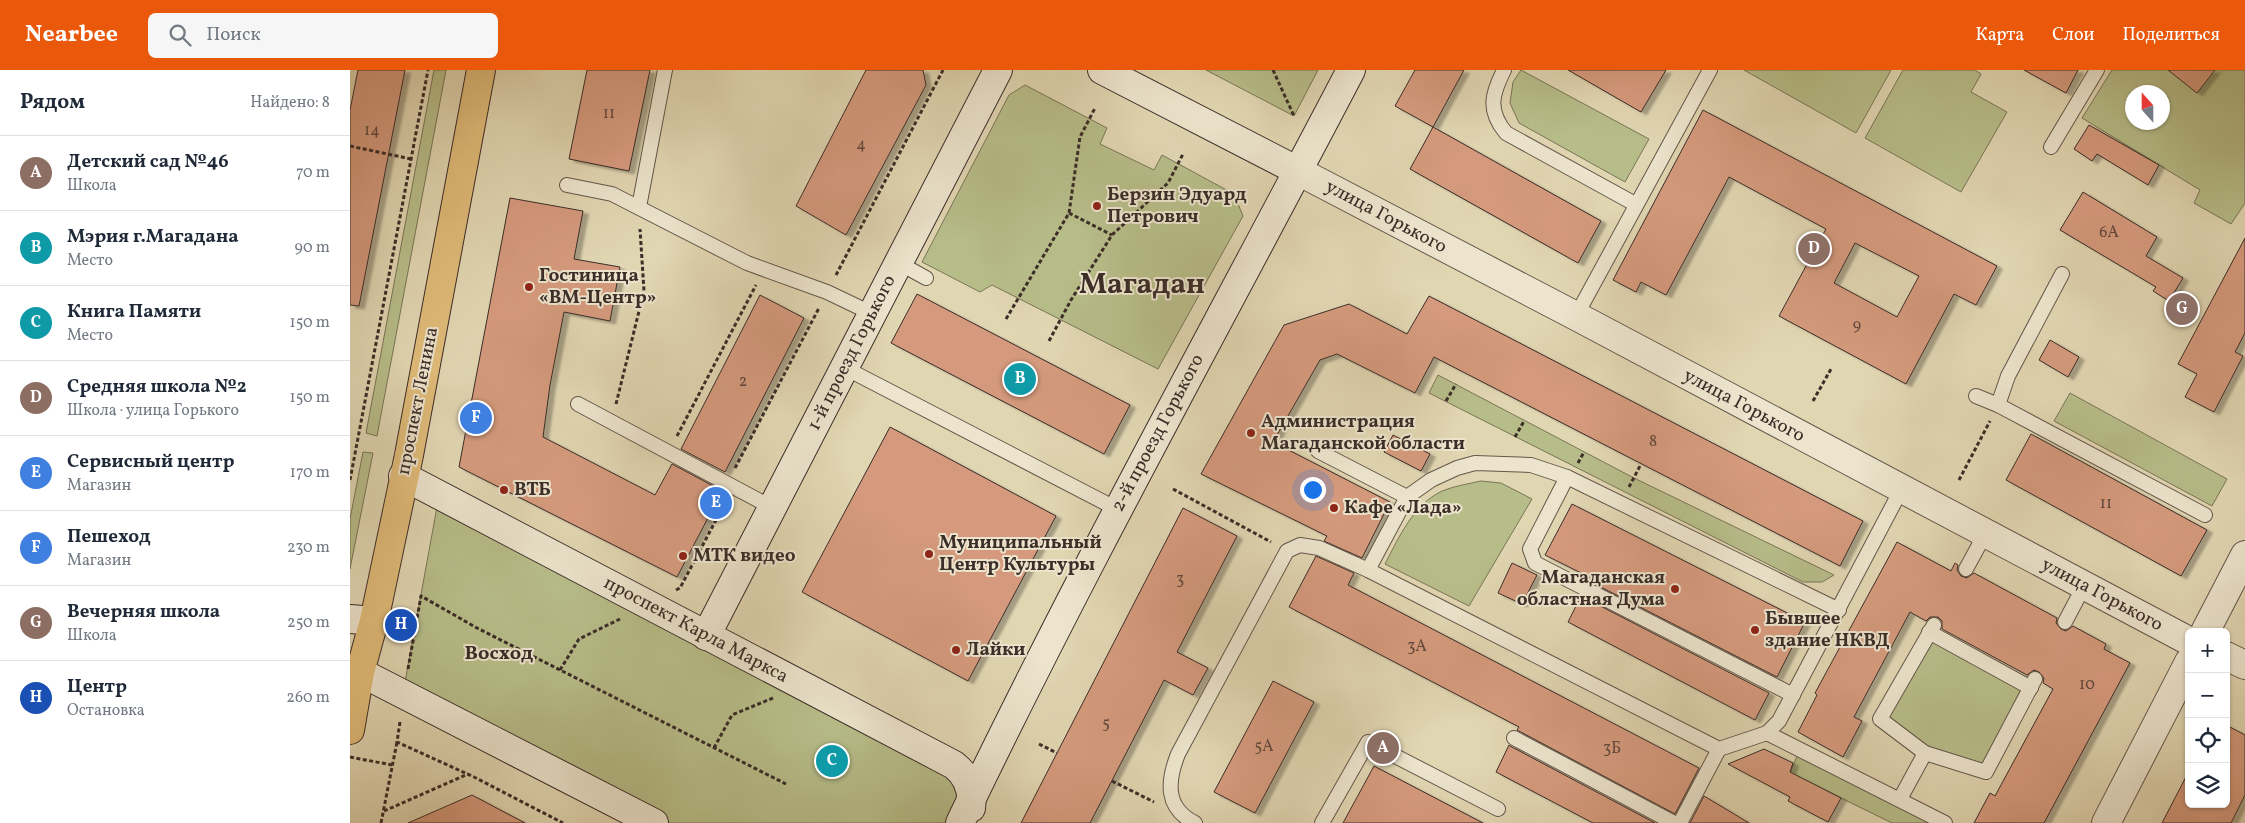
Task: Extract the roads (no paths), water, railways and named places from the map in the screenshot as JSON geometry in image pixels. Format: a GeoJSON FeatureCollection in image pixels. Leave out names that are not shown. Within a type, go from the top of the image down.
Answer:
{"type":"FeatureCollection","features":[{"type":"Feature","properties":{"kind":"main road","name":"проспект Ленина"},"geometry":{"type":"LineString","coordinates":[[350,730],[360,672],[362,620],[404,476],[411,445],[481,70]]}},
{"type":"Feature","properties":{"kind":"street","name":"1-й проезд Горького"},"geometry":{"type":"LineString","coordinates":[[706,636],[998,70]]}},
{"type":"Feature","properties":{"kind":"street","name":"улица Горького"},"geometry":{"type":"LineString","coordinates":[[1102,70],[1576,316],[2185,639]]}},
{"type":"Feature","properties":{"kind":"street","name":"2-й проезд Горького"},"geometry":{"type":"LineString","coordinates":[[970,811],[1117,509],[1351,70]]}},
{"type":"Feature","properties":{"kind":"street","name":"проспект Карла Маркса"},"geometry":{"type":"LineString","coordinates":[[404,476],[954,765],[966,777],[970,811]]}},
{"type":"Feature","properties":{"kind":"street"},"geometry":{"type":"LineString","coordinates":[[2207,628],[2245,555]]}},
{"type":"Feature","properties":{"kind":"street"},"geometry":{"type":"LineString","coordinates":[[2230,658],[2245,665]]}},
{"type":"Feature","properties":{"kind":"street"},"geometry":{"type":"LineString","coordinates":[[2106,823],[2185,670]]}},
{"type":"Feature","properties":{"kind":"street"},"geometry":{"type":"LineString","coordinates":[[360,672],[654,823]]}},
{"type":"Feature","properties":{"kind":"street"},"geometry":{"type":"LineString","coordinates":[[960,823],[970,811]]}},
{"type":"Feature","properties":{"kind":"lane"},"geometry":{"type":"LineString","coordinates":[[639,207],[665,70]]}},
{"type":"Feature","properties":{"kind":"lane"},"geometry":{"type":"LineString","coordinates":[[1504,70],[1496,86],[1493,106],[1499,124],[1506,132],[1636,204]]}},
{"type":"Feature","properties":{"kind":"lane"},"geometry":{"type":"LineString","coordinates":[[1576,316],[1710,70]]}},
{"type":"Feature","properties":{"kind":"lane"},"geometry":{"type":"LineString","coordinates":[[2051,147],[2097,70]]}},
{"type":"Feature","properties":{"kind":"lane"},"geometry":{"type":"LineString","coordinates":[[567,185],[612,194],[747,263],[827,292],[873,314]]}},
{"type":"Feature","properties":{"kind":"lane"},"geometry":{"type":"LineString","coordinates":[[899,263],[926,278]]}},
{"type":"Feature","properties":{"kind":"lane"},"geometry":{"type":"LineString","coordinates":[[1998,405],[2008,376],[2062,274]]}},
{"type":"Feature","properties":{"kind":"lane"},"geometry":{"type":"LineString","coordinates":[[845,368],[1117,509]]}},
{"type":"Feature","properties":{"kind":"lane"},"geometry":{"type":"LineString","coordinates":[[1976,396],[1998,405],[2205,515]]}},
{"type":"Feature","properties":{"kind":"lane"},"geometry":{"type":"LineString","coordinates":[[578,404],[773,508]]}},
{"type":"Feature","properties":{"kind":"lane"},"geometry":{"type":"LineString","coordinates":[[1318,451],[1407,497]]}},
{"type":"Feature","properties":{"kind":"lane"},"geometry":{"type":"LineString","coordinates":[[1368,570],[1407,497],[1431,480],[1457,468],[1475,463],[1496,462],[1532,465],[1567,477],[1839,610]]}},
{"type":"Feature","properties":{"kind":"lane"},"geometry":{"type":"LineString","coordinates":[[1567,477],[1530,549],[1535,563],[1793,695]]}},
{"type":"Feature","properties":{"kind":"lane"},"geometry":{"type":"LineString","coordinates":[[1195,823],[1182,816],[1173,800],[1171,786],[1172,769],[1178,754],[1287,551],[1300,545],[1319,548],[1368,570],[1718,749],[1767,734],[1779,722],[1901,490]]}},
{"type":"Feature","properties":{"kind":"lane"},"geometry":{"type":"LineString","coordinates":[[1966,569],[1985,534]]}},
{"type":"Feature","properties":{"kind":"lane"},"geometry":{"type":"LineString","coordinates":[[2065,622],[2084,586]]}},
{"type":"Feature","properties":{"kind":"lane"},"geometry":{"type":"LineString","coordinates":[[1932,628],[2033,683],[1986,772],[1925,753],[1880,719],[1932,628]]}},
{"type":"Feature","properties":{"kind":"lane"},"geometry":{"type":"LineString","coordinates":[[1767,734],[1945,823]]}},
{"type":"Feature","properties":{"kind":"lane"},"geometry":{"type":"LineString","coordinates":[[1514,738],[1674,823]]}},
{"type":"Feature","properties":{"kind":"lane"},"geometry":{"type":"LineString","coordinates":[[1322,823],[1368,742],[1498,809]]}},
{"type":"Feature","properties":{"kind":"lane"},"geometry":{"type":"LineString","coordinates":[[1680,823],[1718,749]]}},
{"type":"Feature","properties":{"kind":"lane"},"geometry":{"type":"LineString","coordinates":[[1900,799],[1925,753]]}},
{"type":"Feature","properties":{"kind":"place","name":"Берзин Эдуард Петрович"},"geometry":{"type":"Point","coordinates":[1097,206]}},
{"type":"Feature","properties":{"kind":"place","name":"Средняя школа №2"},"geometry":{"type":"Point","coordinates":[1814,249]}},
{"type":"Feature","properties":{"kind":"place","name":"Гостиница «ВМ-Центр»"},"geometry":{"type":"Point","coordinates":[529,287]}},
{"type":"Feature","properties":{"kind":"place","name":"Вечерняя школа"},"geometry":{"type":"Point","coordinates":[2182,309]}},
{"type":"Feature","properties":{"kind":"place","name":"Мэрия г.Магадана"},"geometry":{"type":"Point","coordinates":[1020,379]}},
{"type":"Feature","properties":{"kind":"place","name":"Пешеход"},"geometry":{"type":"Point","coordinates":[476,418]}},
{"type":"Feature","properties":{"kind":"place","name":"Администрация Магаданской области"},"geometry":{"type":"Point","coordinates":[1251,433]}},
{"type":"Feature","properties":{"kind":"place","name":"ВТБ"},"geometry":{"type":"Point","coordinates":[504,490]}},
{"type":"Feature","properties":{"kind":"place","name":"Сервисный центр"},"geometry":{"type":"Point","coordinates":[716,503]}},
{"type":"Feature","properties":{"kind":"place","name":"Кафе «Лада»"},"geometry":{"type":"Point","coordinates":[1334,508]}},
{"type":"Feature","properties":{"kind":"place","name":"Муниципальный Центр Культуры"},"geometry":{"type":"Point","coordinates":[929,554]}},
{"type":"Feature","properties":{"kind":"place","name":"МТК видео"},"geometry":{"type":"Point","coordinates":[683,556]}},
{"type":"Feature","properties":{"kind":"place","name":"Магаданская областная Дума"},"geometry":{"type":"Point","coordinates":[1675,589]}},
{"type":"Feature","properties":{"kind":"place","name":"Центр"},"geometry":{"type":"Point","coordinates":[401,625]}},
{"type":"Feature","properties":{"kind":"place","name":"Бывшее здание НКВД"},"geometry":{"type":"Point","coordinates":[1755,630]}},
{"type":"Feature","properties":{"kind":"place","name":"Лайки"},"geometry":{"type":"Point","coordinates":[956,650]}},
{"type":"Feature","properties":{"kind":"place","name":"Детский сад №46"},"geometry":{"type":"Point","coordinates":[1383,748]}},
{"type":"Feature","properties":{"kind":"place","name":"Книга Памяти"},"geometry":{"type":"Point","coordinates":[832,761]}},
{"type":"Feature","properties":{"kind":"district","name":"Магадан"},"geometry":{"type":"Point","coordinates":[1142,285]}},
{"type":"Feature","properties":{"kind":"district","name":"Восход"},"geometry":{"type":"Point","coordinates":[499,654]}}]}
